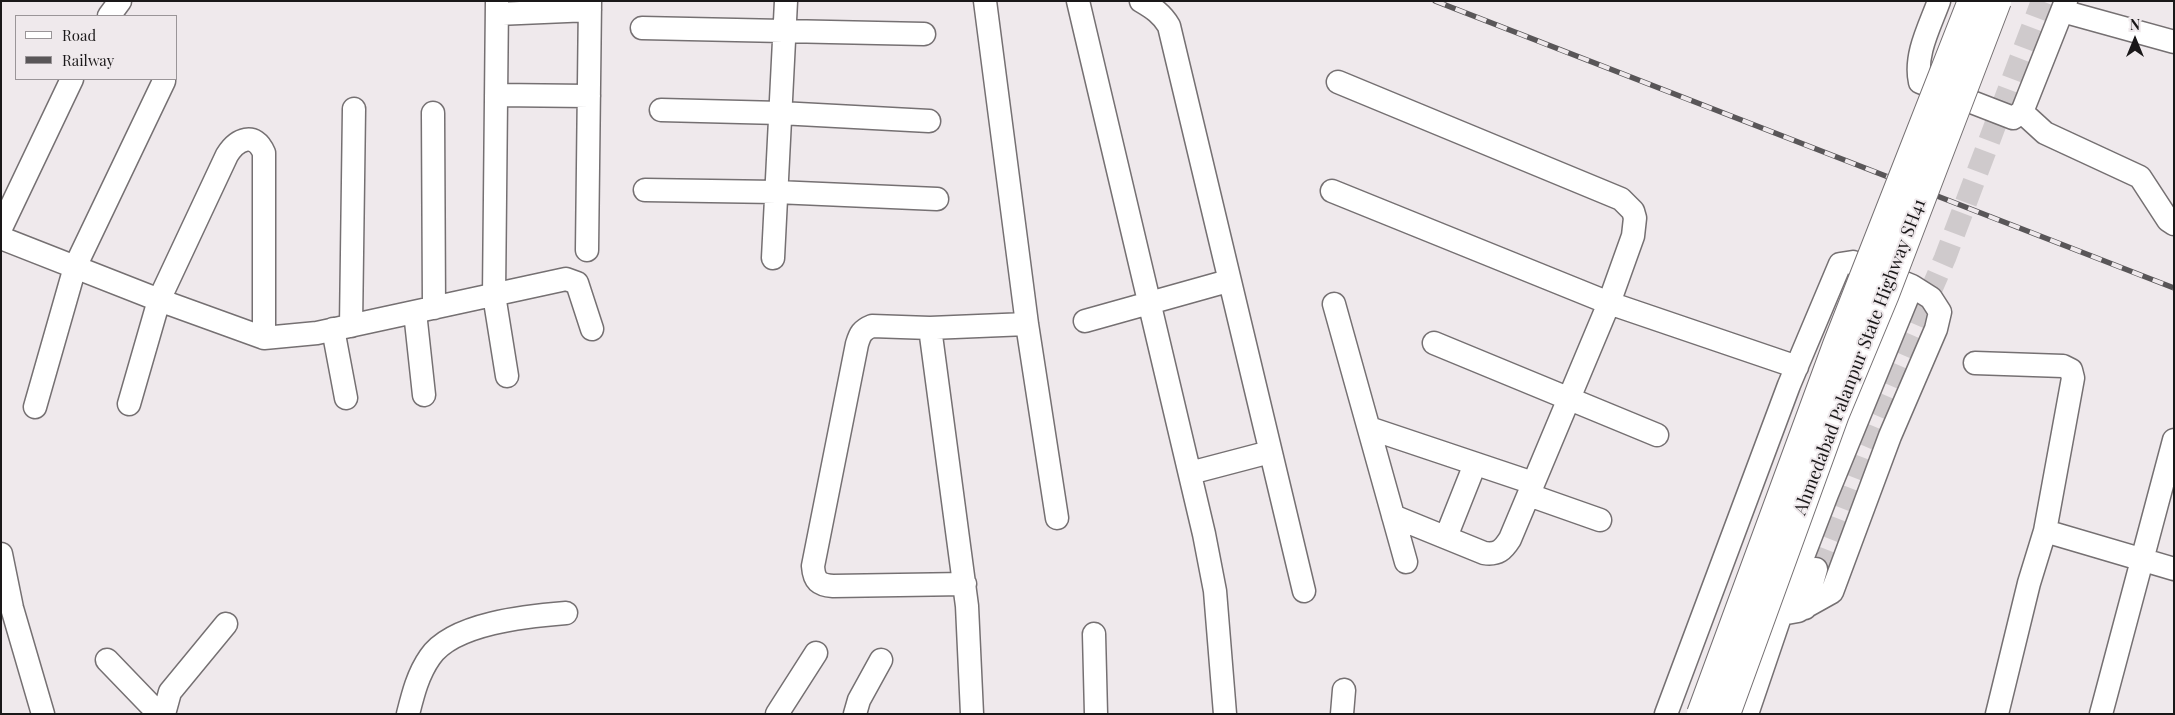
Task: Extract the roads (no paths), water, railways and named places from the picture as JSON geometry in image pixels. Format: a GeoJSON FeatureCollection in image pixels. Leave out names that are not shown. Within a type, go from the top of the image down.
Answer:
{"type":"FeatureCollection","features":[{"type":"Feature","properties":{"kind":"main road","name":"Ahmedabad Palanpur State Highway SH41"},"geometry":{"type":"LineString","coordinates":[[1701,714],[1837,345],[1972,1]]}},
{"type":"Feature","properties":{"kind":"main road","name":"Ahmedabad Palanpur State Highway SH41"},"geometry":{"type":"LineString","coordinates":[[1726,714],[1835,414],[1885,294],[1997,1]]}},
{"type":"Feature","properties":{"kind":"street"},"geometry":{"type":"LineString","coordinates":[[110,15],[120,1]]}},
{"type":"Feature","properties":{"kind":"street"},"geometry":{"type":"LineString","coordinates":[[773,258],[786,1]]}},
{"type":"Feature","properties":{"kind":"street"},"geometry":{"type":"LineString","coordinates":[[985,1],[1027,324],[1057,518]]}},
{"type":"Feature","properties":{"kind":"street"},"geometry":{"type":"LineString","coordinates":[[1078,1],[1190,473],[1216,591],[1224,714]]}},
{"type":"Feature","properties":{"kind":"street"},"geometry":{"type":"LineString","coordinates":[[1141,1],[1164,17],[1169,26],[1228,282],[1304,591]]}},
{"type":"Feature","properties":{"kind":"street"},"geometry":{"type":"LineString","coordinates":[[1939,1],[1920,54],[1917,70],[1920,82],[2012,118],[2022,112],[2064,6],[2174,42]]}},
{"type":"Feature","properties":{"kind":"street"},"geometry":{"type":"LineString","coordinates":[[507,376],[494,295],[497,7],[590,6],[587,250]]}},
{"type":"Feature","properties":{"kind":"street"},"geometry":{"type":"LineString","coordinates":[[642,28],[784,33],[924,34]]}},
{"type":"Feature","properties":{"kind":"street"},"geometry":{"type":"LineString","coordinates":[[1,228],[72,80]]}},
{"type":"Feature","properties":{"kind":"street"},"geometry":{"type":"LineString","coordinates":[[35,407],[76,267],[164,81]]}},
{"type":"Feature","properties":{"kind":"street"},"geometry":{"type":"LineString","coordinates":[[1338,82],[1621,199],[1628,205],[1635,218],[1633,236],[1609,303],[1510,539],[1504,548],[1492,554],[1484,553],[1394,516]]}},
{"type":"Feature","properties":{"kind":"street"},"geometry":{"type":"LineString","coordinates":[[496,95],[589,96]]}},
{"type":"Feature","properties":{"kind":"street"},"geometry":{"type":"LineString","coordinates":[[346,398],[342,328],[354,109]]}},
{"type":"Feature","properties":{"kind":"street"},"geometry":{"type":"LineString","coordinates":[[661,110],[780,113],[929,121]]}},
{"type":"Feature","properties":{"kind":"street"},"geometry":{"type":"LineString","coordinates":[[2022,112],[2045,133],[2140,177],[2168,220],[2174,224]]}},
{"type":"Feature","properties":{"kind":"street"},"geometry":{"type":"LineString","coordinates":[[424,395],[425,310],[433,113]]}},
{"type":"Feature","properties":{"kind":"street"},"geometry":{"type":"LineString","coordinates":[[129,404],[159,300],[227,155],[238,142],[253,140],[262,147],[265,161],[264,338]]}},
{"type":"Feature","properties":{"kind":"street"},"geometry":{"type":"LineString","coordinates":[[645,190],[776,192],[937,199]]}},
{"type":"Feature","properties":{"kind":"street"},"geometry":{"type":"LineString","coordinates":[[1332,192],[1609,303],[1797,367]]}},
{"type":"Feature","properties":{"kind":"street"},"geometry":{"type":"LineString","coordinates":[[1,238],[159,300],[264,338],[284,337],[342,328],[566,279],[574,280],[577,283],[592,329]]}},
{"type":"Feature","properties":{"kind":"street"},"geometry":{"type":"LineString","coordinates":[[1666,714],[1797,367],[1840,264],[1853,262],[1912,286],[1931,298],[1940,312],[1936,329],[1890,436],[1832,592],[1805,608],[1782,614]]}},
{"type":"Feature","properties":{"kind":"street"},"geometry":{"type":"LineString","coordinates":[[1085,321],[1228,282]]}},
{"type":"Feature","properties":{"kind":"street"},"geometry":{"type":"LineString","coordinates":[[1747,714],[1827,494],[1912,286]]}},
{"type":"Feature","properties":{"kind":"street"},"geometry":{"type":"LineString","coordinates":[[1334,304],[1406,562]]}},
{"type":"Feature","properties":{"kind":"street"},"geometry":{"type":"LineString","coordinates":[[965,584],[833,586],[817,582],[814,576],[813,566],[860,334],[864,329],[872,326],[930,328],[1027,324]]}},
{"type":"Feature","properties":{"kind":"street"},"geometry":{"type":"LineString","coordinates":[[930,328],[965,584],[972,714]]}},
{"type":"Feature","properties":{"kind":"street"},"geometry":{"type":"LineString","coordinates":[[1434,344],[1657,435]]}},
{"type":"Feature","properties":{"kind":"street"},"geometry":{"type":"LineString","coordinates":[[1975,363],[2063,366],[2068,368],[2073,374],[2073,384],[2044,531],[1998,714]]}},
{"type":"Feature","properties":{"kind":"street"},"geometry":{"type":"LineString","coordinates":[[1369,428],[1475,464],[1600,520]]}},
{"type":"Feature","properties":{"kind":"street"},"geometry":{"type":"LineString","coordinates":[[2101,714],[2174,440]]}},
{"type":"Feature","properties":{"kind":"street"},"geometry":{"type":"LineString","coordinates":[[1190,473],[1270,452]]}},
{"type":"Feature","properties":{"kind":"street"},"geometry":{"type":"LineString","coordinates":[[1446,537],[1475,464]]}},
{"type":"Feature","properties":{"kind":"street"},"geometry":{"type":"LineString","coordinates":[[2044,531],[2174,569]]}},
{"type":"Feature","properties":{"kind":"street"},"geometry":{"type":"LineString","coordinates":[[1,554],[12,608],[43,714]]}},
{"type":"Feature","properties":{"kind":"street"},"geometry":{"type":"LineString","coordinates":[[1805,608],[1816,569]]}},
{"type":"Feature","properties":{"kind":"street"},"geometry":{"type":"LineString","coordinates":[[408,714],[417,680],[431,655],[454,637],[482,626],[521,617],[566,613]]}},
{"type":"Feature","properties":{"kind":"street"},"geometry":{"type":"LineString","coordinates":[[164,714],[170,692],[226,624]]}},
{"type":"Feature","properties":{"kind":"street"},"geometry":{"type":"LineString","coordinates":[[1094,634],[1096,714]]}},
{"type":"Feature","properties":{"kind":"street"},"geometry":{"type":"LineString","coordinates":[[777,714],[816,652]]}},
{"type":"Feature","properties":{"kind":"street"},"geometry":{"type":"LineString","coordinates":[[107,660],[160,714]]}},
{"type":"Feature","properties":{"kind":"street"},"geometry":{"type":"LineString","coordinates":[[855,714],[859,700],[881,660]]}},
{"type":"Feature","properties":{"kind":"street"},"geometry":{"type":"LineString","coordinates":[[1342,714],[1344,690]]}},
{"type":"Feature","properties":{"kind":"tunnel"},"geometry":{"type":"LineString","coordinates":[[1816,569],[1862,450],[1945,258],[2042,1]]}},
{"type":"Feature","properties":{"kind":"railway"},"geometry":{"type":"LineString","coordinates":[[1435,1],[2174,288]]}}]}
